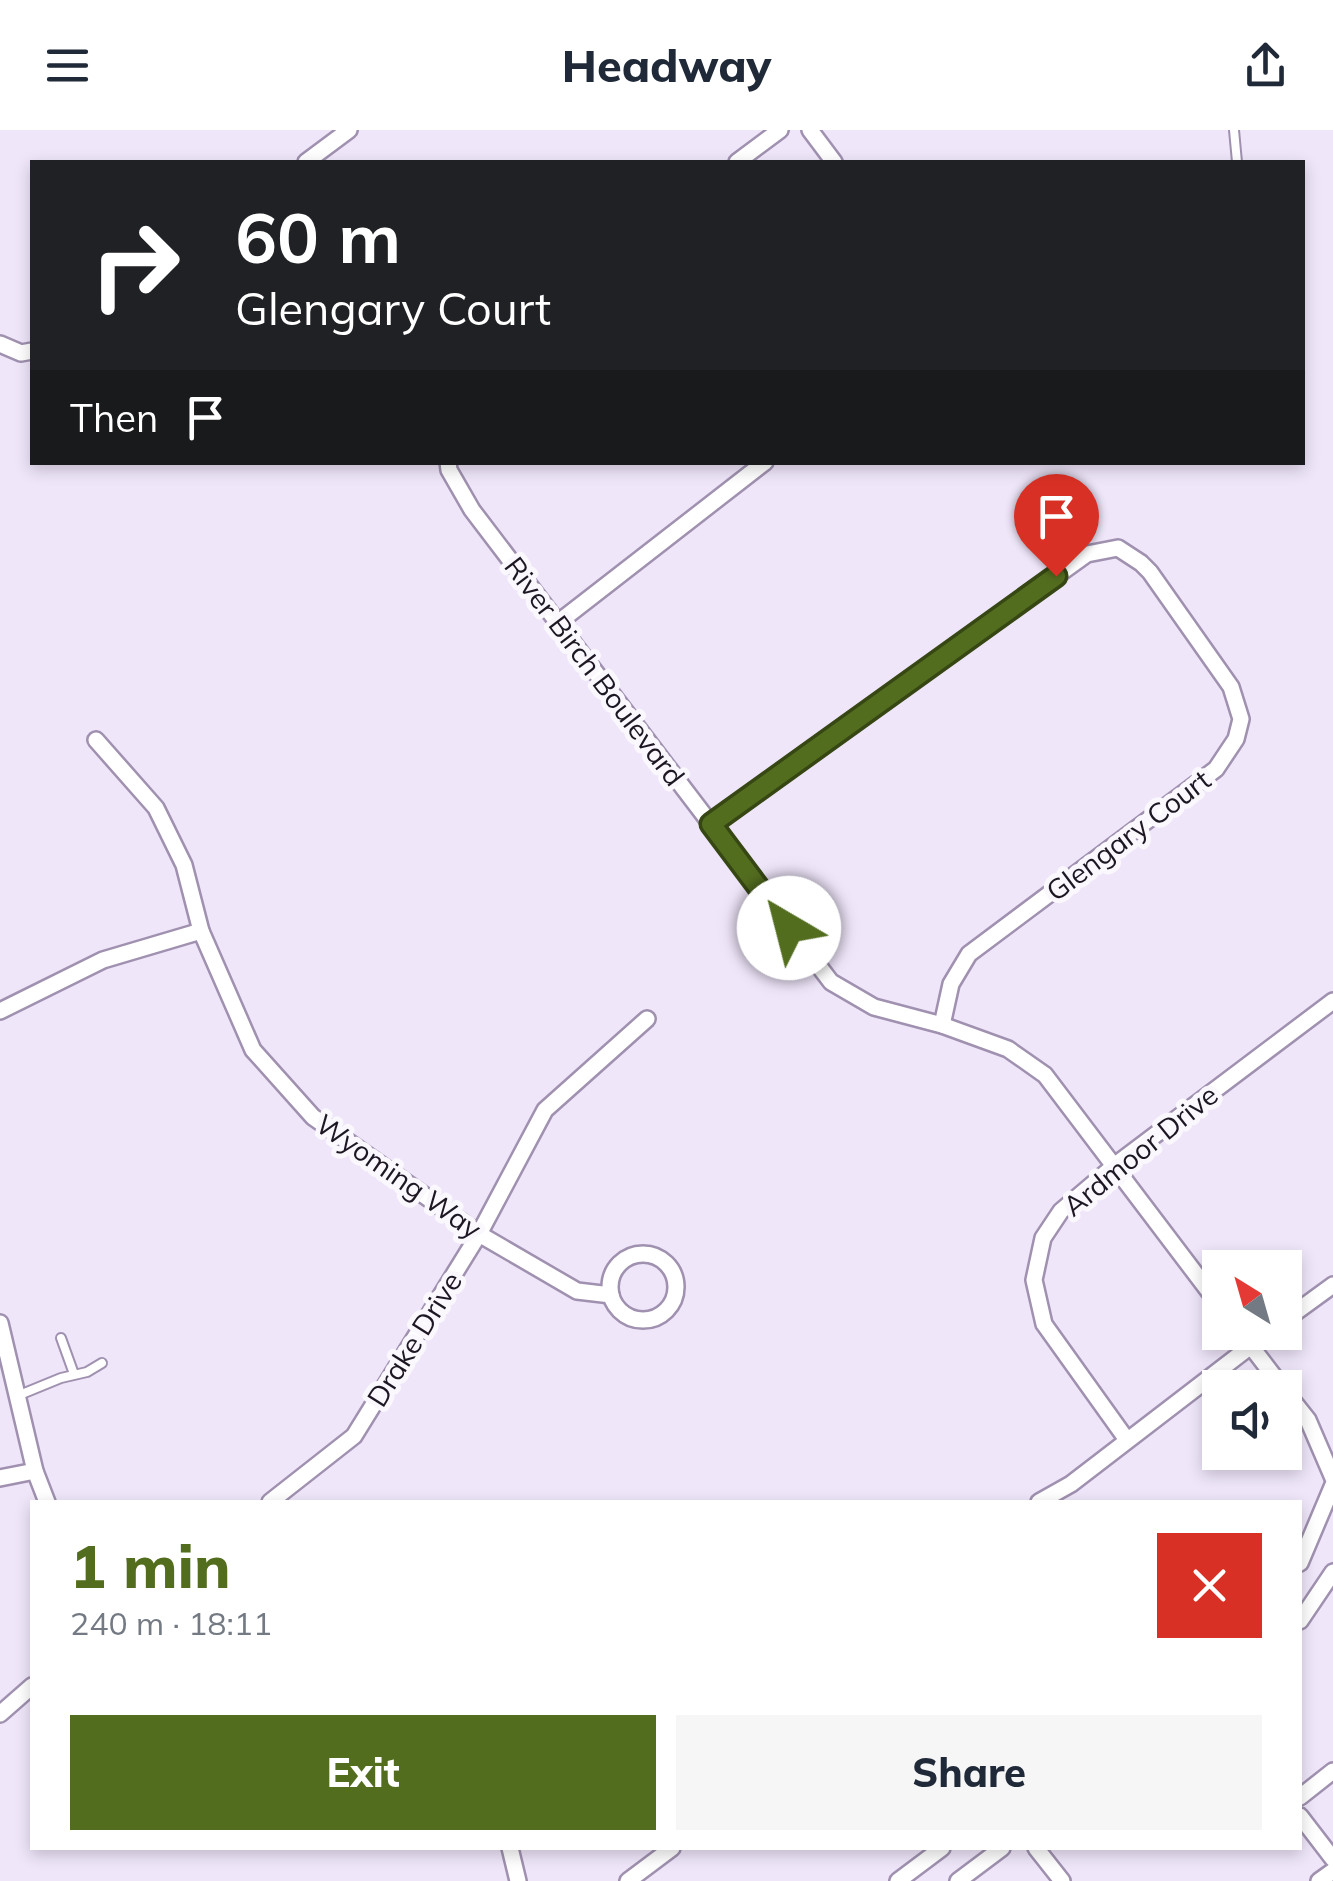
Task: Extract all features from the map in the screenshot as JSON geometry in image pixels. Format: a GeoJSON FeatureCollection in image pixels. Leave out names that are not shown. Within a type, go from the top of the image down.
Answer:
{"type":"FeatureCollection","features":[{"type":"Feature","properties":{"kind":"street"},"geometry":{"type":"LineString","coordinates":[[309,160],[350,130]]}},
{"type":"Feature","properties":{"kind":"street"},"geometry":{"type":"LineString","coordinates":[[739,160],[780,130]]}},
{"type":"Feature","properties":{"kind":"street"},"geometry":{"type":"LineString","coordinates":[[810,130],[832,160]]}},
{"type":"Feature","properties":{"kind":"street"},"geometry":{"type":"LineString","coordinates":[[0,344],[21,353],[30,351]]}},
{"type":"Feature","properties":{"kind":"street","name":"River Birch Boulevard"},"geometry":{"type":"LineString","coordinates":[[448,465],[472,510],[831,982],[874,1007],[942,1025],[1008,1049],[1045,1075],[1202,1282]]}},
{"type":"Feature","properties":{"kind":"street"},"geometry":{"type":"LineString","coordinates":[[559,622],[762,465]]}},
{"type":"Feature","properties":{"kind":"street","name":"Glengary Court"},"geometry":{"type":"LineString","coordinates":[[711,824],[1088,554],[1118,548],[1141,562],[1232,687],[1242,719],[1236,739],[1216,769],[969,954],[951,984],[942,1025]]}},
{"type":"Feature","properties":{"kind":"street","name":"Wyoming Way"},"geometry":{"type":"LineString","coordinates":[[96,740],[156,808],[184,865],[201,931],[253,1050],[312,1116],[478,1234],[577,1291],[611,1295]]}},
{"type":"Feature","properties":{"kind":"street"},"geometry":{"type":"LineString","coordinates":[[0,1011],[103,960],[201,931]]}},
{"type":"Feature","properties":{"kind":"street","name":"Ardmoor Drive"},"geometry":{"type":"LineString","coordinates":[[1127,1440],[1048,1333],[1034,1280],[1040,1248],[1055,1218],[1114,1166],[1333,1001]]}},
{"type":"Feature","properties":{"kind":"street","name":"Drake Drive"},"geometry":{"type":"LineString","coordinates":[[273,1500],[354,1436],[478,1234],[545,1110],[647,1018]]}},
{"type":"Feature","properties":{"kind":"street","name":"Wyoming Way"},"geometry":{"type":"LineString","coordinates":[[634,1255],[656,1256],[666,1262],[676,1282],[672,1302],[657,1317],[647,1320],[626,1316],[611,1295],[611,1278],[616,1268],[634,1255]]}},
{"type":"Feature","properties":{"kind":"street"},"geometry":{"type":"LineString","coordinates":[[1302,1308],[1333,1285]]}},
{"type":"Feature","properties":{"kind":"street"},"geometry":{"type":"LineString","coordinates":[[0,1323],[35,1471],[46,1500]]}},
{"type":"Feature","properties":{"kind":"street"},"geometry":{"type":"LineString","coordinates":[[1043,1500],[1070,1484],[1245,1350]]}},
{"type":"Feature","properties":{"kind":"street"},"geometry":{"type":"LineString","coordinates":[[1253,1350],[1269,1370]]}},
{"type":"Feature","properties":{"kind":"street"},"geometry":{"type":"LineString","coordinates":[[1302,1412],[1333,1481],[1302,1558]]}},
{"type":"Feature","properties":{"kind":"street"},"geometry":{"type":"LineString","coordinates":[[0,1478],[35,1471]]}},
{"type":"Feature","properties":{"kind":"street"},"geometry":{"type":"LineString","coordinates":[[1302,1618],[1333,1572]]}},
{"type":"Feature","properties":{"kind":"street"},"geometry":{"type":"LineString","coordinates":[[0,1714],[30,1688]]}},
{"type":"Feature","properties":{"kind":"street"},"geometry":{"type":"LineString","coordinates":[[1302,1794],[1333,1771]]}},
{"type":"Feature","properties":{"kind":"street"},"geometry":{"type":"LineString","coordinates":[[1302,1819],[1333,1860]]}},
{"type":"Feature","properties":{"kind":"street"},"geometry":{"type":"LineString","coordinates":[[510,1850],[518,1881]]}},
{"type":"Feature","properties":{"kind":"street"},"geometry":{"type":"LineString","coordinates":[[628,1881],[669,1850]]}},
{"type":"Feature","properties":{"kind":"street"},"geometry":{"type":"LineString","coordinates":[[898,1881],[939,1850]]}},
{"type":"Feature","properties":{"kind":"street"},"geometry":{"type":"LineString","coordinates":[[958,1881],[999,1850]]}},
{"type":"Feature","properties":{"kind":"street"},"geometry":{"type":"LineString","coordinates":[[1038,1850],[1062,1881]]}},
{"type":"Feature","properties":{"kind":"street"},"geometry":{"type":"LineString","coordinates":[[1319,1881],[1333,1871]]}},
{"type":"Feature","properties":{"kind":"lane"},"geometry":{"type":"LineString","coordinates":[[1234,130],[1238,160]]}},
{"type":"Feature","properties":{"kind":"lane"},"geometry":{"type":"LineString","coordinates":[[61,1338],[74,1374]]}},
{"type":"Feature","properties":{"kind":"lane"},"geometry":{"type":"LineString","coordinates":[[17,1396],[87,1372],[102,1362]]}},
{"type":"Feature","properties":{"kind":"route"},"geometry":{"type":"LineString","coordinates":[[789,928],[711,824],[1056,576]]}}]}
